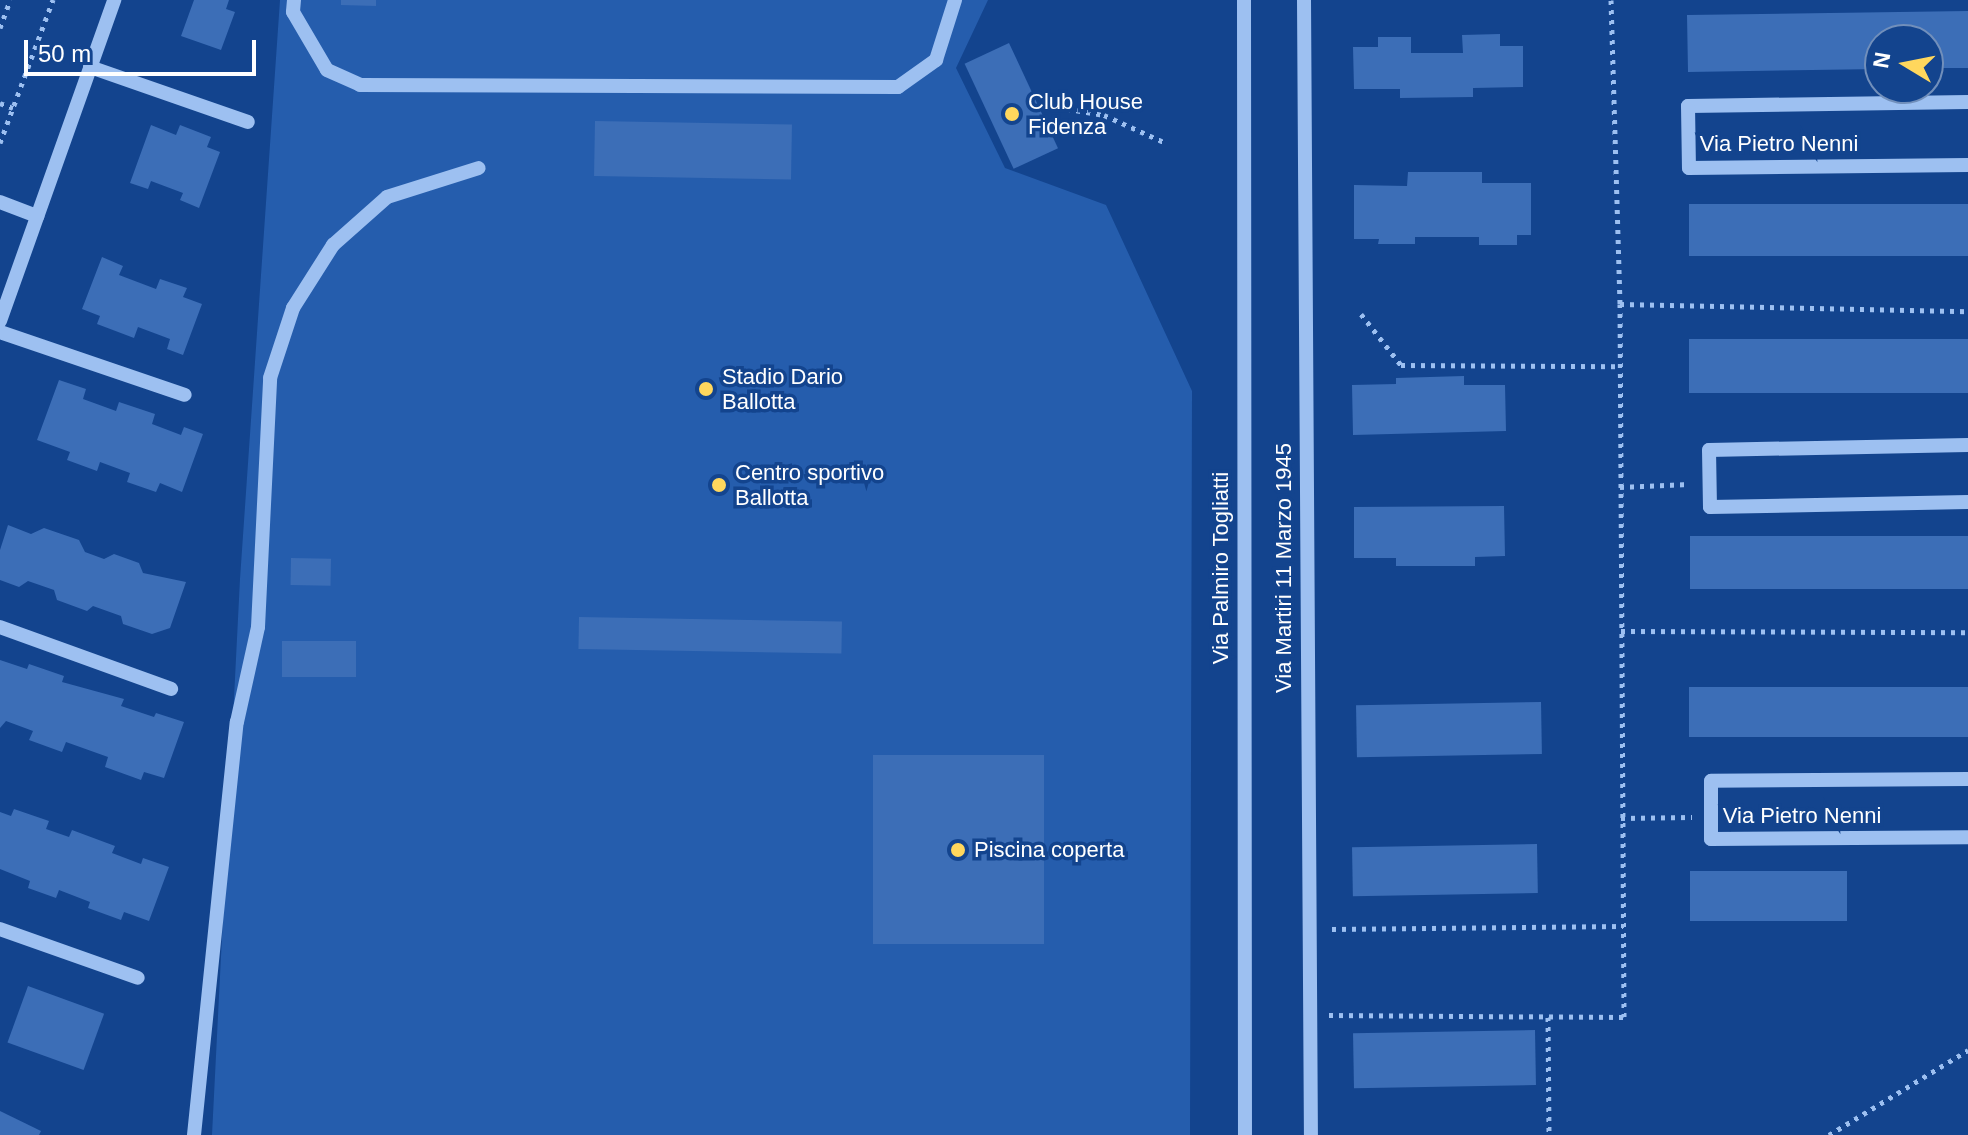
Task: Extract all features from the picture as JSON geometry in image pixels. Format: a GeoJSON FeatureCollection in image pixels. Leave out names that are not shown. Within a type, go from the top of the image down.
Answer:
{"type":"FeatureCollection","features":[{"type":"Feature","properties":{"kind":"street"},"geometry":{"type":"LineString","coordinates":[[0,321],[114,0]]}},
{"type":"Feature","properties":{"kind":"street"},"geometry":{"type":"LineString","coordinates":[[294,0],[293,12],[327,70],[360,85],[867,87],[898,87],[936,60],[955,0]]}},
{"type":"Feature","properties":{"kind":"street","name":"Via Palmiro Togliatti"},"geometry":{"type":"LineString","coordinates":[[1244,0],[1245,1135]]}},
{"type":"Feature","properties":{"kind":"street","name":"Via Martiri 11 Marzo 1945"},"geometry":{"type":"LineString","coordinates":[[1304,0],[1311,1135]]}},
{"type":"Feature","properties":{"kind":"street"},"geometry":{"type":"LineString","coordinates":[[90,67],[248,122]]}},
{"type":"Feature","properties":{"kind":"street","name":"Via Pietro Nenni"},"geometry":{"type":"LineString","coordinates":[[1968,102],[1688,106],[1689,168],[1968,165]]}},
{"type":"Feature","properties":{"kind":"street"},"geometry":{"type":"LineString","coordinates":[[194,1135],[237,722],[258,627],[270,378],[293,308],[333,245],[387,197],[479,168]]}},
{"type":"Feature","properties":{"kind":"street"},"geometry":{"type":"LineString","coordinates":[[0,202],[37,216]]}},
{"type":"Feature","properties":{"kind":"street"},"geometry":{"type":"LineString","coordinates":[[0,332],[185,395]]}},
{"type":"Feature","properties":{"kind":"street"},"geometry":{"type":"LineString","coordinates":[[1968,445],[1709,450],[1710,507],[1968,502]]}},
{"type":"Feature","properties":{"kind":"street"},"geometry":{"type":"LineString","coordinates":[[0,627],[171,689]]}},
{"type":"Feature","properties":{"kind":"street","name":"Via Pietro Nenni"},"geometry":{"type":"LineString","coordinates":[[1968,779],[1711,781],[1711,839],[1968,837]]}},
{"type":"Feature","properties":{"kind":"street"},"geometry":{"type":"LineString","coordinates":[[0,929],[138,978]]}},
{"type":"Feature","properties":{"kind":"path"},"geometry":{"type":"LineString","coordinates":[[0,28],[1,17],[10,0]]}},
{"type":"Feature","properties":{"kind":"path"},"geometry":{"type":"LineString","coordinates":[[0,143],[53,0]]}},
{"type":"Feature","properties":{"kind":"path"},"geometry":{"type":"LineString","coordinates":[[1309,1015],[1624,1017],[1620,304],[1611,0]]}},
{"type":"Feature","properties":{"kind":"path"},"geometry":{"type":"LineString","coordinates":[[0,103],[13,108]]}},
{"type":"Feature","properties":{"kind":"path"},"geometry":{"type":"LineString","coordinates":[[1057,107],[1104,115],[1166,143]]}},
{"type":"Feature","properties":{"kind":"path"},"geometry":{"type":"LineString","coordinates":[[1620,304],[1968,311]]}},
{"type":"Feature","properties":{"kind":"path"},"geometry":{"type":"LineString","coordinates":[[1361,314],[1401,365],[1620,366]]}},
{"type":"Feature","properties":{"kind":"path"},"geometry":{"type":"LineString","coordinates":[[1620,487],[1710,483]]}},
{"type":"Feature","properties":{"kind":"path"},"geometry":{"type":"LineString","coordinates":[[1621,631],[1968,632]]}},
{"type":"Feature","properties":{"kind":"path"},"geometry":{"type":"LineString","coordinates":[[1621,818],[1711,817]]}},
{"type":"Feature","properties":{"kind":"path"},"geometry":{"type":"LineString","coordinates":[[1309,929],[1623,926]]}},
{"type":"Feature","properties":{"kind":"path"},"geometry":{"type":"LineString","coordinates":[[1548,1017],[1549,1135]]}},
{"type":"Feature","properties":{"kind":"path"},"geometry":{"type":"LineString","coordinates":[[1829,1135],[1968,1050]]}},
{"type":"Feature","properties":{"kind":"shaded area","name":"Centro sportivo Ballotta"},"geometry":{"type":"Polygon","coordinates":[[[280,0],[988,0],[956,68],[1005,168],[1106,205],[1192,391],[1190,1135],[212,1135],[240,579],[280,0]]]}},
{"type":"Feature","properties":{"kind":"building"},"geometry":{"type":"Polygon","coordinates":[[[194,0],[229,0],[226,9],[235,12],[221,50],[181,36],[194,0]]]}},
{"type":"Feature","properties":{"kind":"building"},"geometry":{"type":"Polygon","coordinates":[[[341,0],[376,0],[376,6],[341,5],[341,0]]]}},
{"type":"Feature","properties":{"kind":"building"},"geometry":{"type":"Polygon","coordinates":[[[1968,11],[1968,68],[1944,68],[1944,24],[1864,24],[1864,69],[1688,72],[1687,15],[1968,11]]]}},
{"type":"Feature","properties":{"kind":"building"},"geometry":{"type":"Polygon","coordinates":[[[1500,34],[1500,46],[1523,46],[1523,87],[1473,88],[1473,97],[1400,98],[1400,89],[1354,89],[1353,47],[1378,47],[1378,37],[1411,37],[1411,53],[1463,53],[1462,35],[1500,34]]]}},
{"type":"Feature","properties":{"kind":"building"},"geometry":{"type":"Polygon","coordinates":[[[1009,43],[1058,148],[1014,169],[965,64],[1009,43]]]}},
{"type":"Feature","properties":{"kind":"building"},"geometry":{"type":"Polygon","coordinates":[[[595,121],[792,124],[791,179],[594,176],[595,121]]]}},
{"type":"Feature","properties":{"kind":"building"},"geometry":{"type":"Polygon","coordinates":[[[151,125],[176,135],[180,125],[211,137],[207,147],[220,152],[199,208],[180,200],[183,193],[151,181],[148,189],[130,183],[151,125]]]}},
{"type":"Feature","properties":{"kind":"building"},"geometry":{"type":"Polygon","coordinates":[[[1408,172],[1482,172],[1482,183],[1531,183],[1531,235],[1517,235],[1517,245],[1479,245],[1479,237],[1415,237],[1415,244],[1378,244],[1379,239],[1354,239],[1354,185],[1407,186],[1408,172]]]}},
{"type":"Feature","properties":{"kind":"building"},"geometry":{"type":"Polygon","coordinates":[[[1689,204],[1968,204],[1968,256],[1689,256],[1689,204]]]}},
{"type":"Feature","properties":{"kind":"building"},"geometry":{"type":"Polygon","coordinates":[[[102,257],[123,266],[119,275],[156,289],[160,279],[187,288],[183,297],[202,304],[183,355],[167,349],[170,339],[138,327],[134,338],[97,324],[100,316],[82,309],[102,257]]]}},
{"type":"Feature","properties":{"kind":"building"},"geometry":{"type":"Polygon","coordinates":[[[1689,339],[1968,339],[1968,393],[1689,393],[1689,339]]]}},
{"type":"Feature","properties":{"kind":"building"},"geometry":{"type":"Polygon","coordinates":[[[1464,376],[1464,385],[1505,385],[1506,431],[1353,435],[1352,385],[1396,384],[1396,378],[1464,376]]]}},
{"type":"Feature","properties":{"kind":"building"},"geometry":{"type":"Polygon","coordinates":[[[59,380],[86,389],[83,399],[116,411],[119,402],[155,414],[152,424],[181,435],[184,427],[203,434],[182,492],[160,483],[156,492],[127,482],[130,473],[100,462],[97,471],[67,460],[70,452],[37,440],[59,380]]]}},
{"type":"Feature","properties":{"kind":"building"},"geometry":{"type":"Polygon","coordinates":[[[1504,506],[1505,556],[1475,557],[1475,566],[1396,566],[1396,558],[1354,558],[1354,507],[1504,506]]]}},
{"type":"Feature","properties":{"kind":"building"},"geometry":{"type":"Polygon","coordinates":[[[8,525],[31,534],[44,528],[79,540],[85,552],[104,559],[114,554],[139,563],[143,573],[186,582],[170,628],[152,634],[123,624],[121,616],[93,606],[87,611],[57,600],[54,590],[28,581],[19,587],[0,580],[0,550],[8,525]]]}},
{"type":"Feature","properties":{"kind":"building"},"geometry":{"type":"Polygon","coordinates":[[[1690,536],[1968,536],[1968,589],[1690,589],[1690,536]]]}},
{"type":"Feature","properties":{"kind":"building"},"geometry":{"type":"Polygon","coordinates":[[[291,558],[331,559],[331,586],[291,585],[291,558]]]}},
{"type":"Feature","properties":{"kind":"building"},"geometry":{"type":"Polygon","coordinates":[[[579,617],[842,622],[841,654],[578,649],[579,617]]]}},
{"type":"Feature","properties":{"kind":"building"},"geometry":{"type":"Polygon","coordinates":[[[282,641],[356,641],[356,677],[282,677],[282,641]]]}},
{"type":"Feature","properties":{"kind":"building"},"geometry":{"type":"Polygon","coordinates":[[[0,660],[27,669],[29,664],[64,676],[62,682],[124,699],[121,706],[154,717],[156,713],[184,722],[164,778],[144,772],[141,780],[105,767],[108,757],[66,742],[62,752],[29,740],[33,731],[6,721],[0,728],[0,660]]]}},
{"type":"Feature","properties":{"kind":"building"},"geometry":{"type":"Polygon","coordinates":[[[1689,687],[1968,687],[1968,737],[1689,737],[1689,687]]]}},
{"type":"Feature","properties":{"kind":"building"},"geometry":{"type":"Polygon","coordinates":[[[1541,702],[1542,754],[1357,757],[1356,705],[1541,702]]]}},
{"type":"Feature","properties":{"kind":"building","name":"Piscina coperta"},"geometry":{"type":"Polygon","coordinates":[[[873,755],[1044,755],[1044,944],[873,944],[873,755]]]}},
{"type":"Feature","properties":{"kind":"building"},"geometry":{"type":"Polygon","coordinates":[[[14,809],[49,821],[46,829],[69,837],[72,830],[115,846],[112,853],[141,864],[143,858],[169,867],[149,921],[124,912],[121,920],[88,908],[90,902],[59,890],[56,898],[28,888],[30,881],[0,869],[0,812],[11,816],[14,809]]]}},
{"type":"Feature","properties":{"kind":"building"},"geometry":{"type":"Polygon","coordinates":[[[1537,844],[1538,893],[1353,896],[1352,847],[1537,844]]]}},
{"type":"Feature","properties":{"kind":"building"},"geometry":{"type":"Polygon","coordinates":[[[1690,871],[1847,871],[1847,921],[1690,921],[1690,871]]]}},
{"type":"Feature","properties":{"kind":"building"},"geometry":{"type":"Polygon","coordinates":[[[28,986],[104,1014],[84,1070],[7,1042],[28,986]]]}},
{"type":"Feature","properties":{"kind":"building"},"geometry":{"type":"Polygon","coordinates":[[[1535,1030],[1536,1085],[1354,1088],[1353,1033],[1535,1030]]]}},
{"type":"Feature","properties":{"kind":"building"},"geometry":{"type":"Polygon","coordinates":[[[0,1111],[41,1131],[39,1135],[0,1135],[0,1111]]]}},
{"type":"Feature","properties":{"kind":"place","name":"Club House Fidenza"},"geometry":{"type":"Point","coordinates":[1012,114]}},
{"type":"Feature","properties":{"kind":"place","name":"Stadio Dario Ballotta"},"geometry":{"type":"Point","coordinates":[706,389]}},
{"type":"Feature","properties":{"kind":"place","name":"Centro sportivo Ballotta"},"geometry":{"type":"Point","coordinates":[719,485]}},
{"type":"Feature","properties":{"kind":"place","name":"Piscina coperta"},"geometry":{"type":"Point","coordinates":[958,850]}}]}
